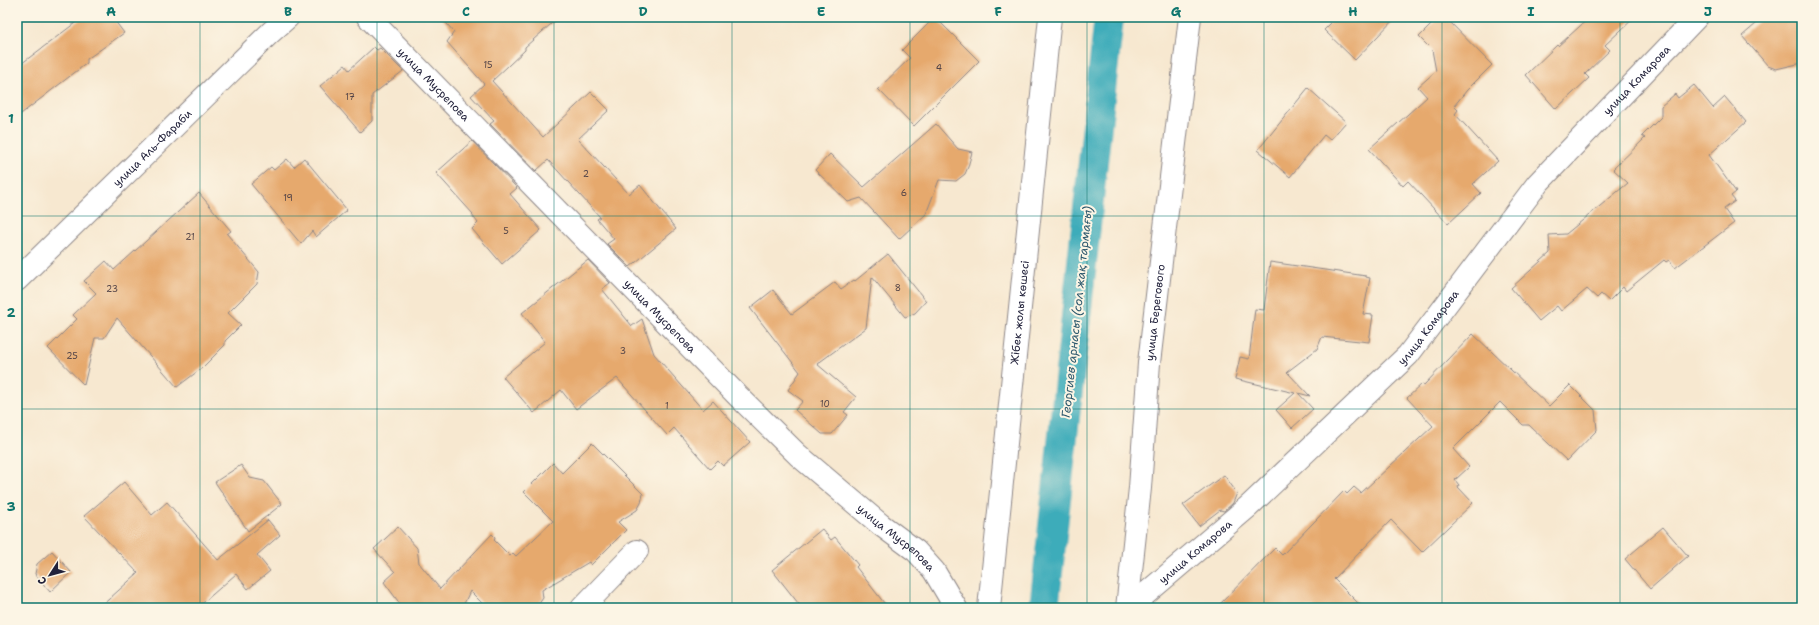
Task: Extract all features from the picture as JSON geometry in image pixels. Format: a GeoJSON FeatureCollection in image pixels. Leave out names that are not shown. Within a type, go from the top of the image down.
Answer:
{"type":"FeatureCollection","features":[{"type":"Feature","properties":{"kind":"street","name":"улица Аль-Фараби"},"geometry":{"type":"LineString","coordinates":[[17,280],[288,17]]}},
{"type":"Feature","properties":{"kind":"street","name":"улица Мусрепова"},"geometry":{"type":"LineString","coordinates":[[368,17],[738,396],[793,450],[881,525],[916,551],[934,571],[956,608]]}},
{"type":"Feature","properties":{"kind":"street","name":"Жібек жолы көшесі"},"geometry":{"type":"LineString","coordinates":[[989,608],[1050,17]]}},
{"type":"Feature","properties":{"kind":"street","name":"улица Берегового"},"geometry":{"type":"LineString","coordinates":[[1128,608],[1140,488],[1149,363],[1190,17]]}},
{"type":"Feature","properties":{"kind":"street","name":"улица Комарова"},"geometry":{"type":"LineString","coordinates":[[1128,608],[1249,506],[1408,355],[1538,183],[1697,17]]}},
{"type":"Feature","properties":{"kind":"street"},"geometry":{"type":"LineString","coordinates":[[582,608],[638,551]]}},
{"type":"Feature","properties":{"kind":"building"},"geometry":{"type":"Polygon","coordinates":[[[83,17],[112,17],[124,33],[87,59],[87,63],[17,117],[17,67],[83,17]]]}},
{"type":"Feature","properties":{"kind":"building"},"geometry":{"type":"Polygon","coordinates":[[[441,17],[559,17],[525,47],[525,50],[492,81],[543,137],[591,92],[609,110],[578,139],[629,194],[640,185],[676,229],[630,267],[607,244],[614,239],[597,219],[600,217],[548,160],[536,171],[490,124],[494,121],[471,96],[484,84],[447,42],[454,32],[441,17]]]}},
{"type":"Feature","properties":{"kind":"building"},"geometry":{"type":"Polygon","coordinates":[[[935,17],[979,61],[914,126],[878,89],[910,58],[902,50],[935,17]]]}},
{"type":"Feature","properties":{"kind":"building"},"geometry":{"type":"Polygon","coordinates":[[[1337,17],[1396,17],[1355,60],[1324,30],[1337,17]]]}},
{"type":"Feature","properties":{"kind":"building"},"geometry":{"type":"Polygon","coordinates":[[[1439,17],[1445,17],[1492,65],[1467,90],[1454,106],[1458,110],[1455,114],[1498,161],[1473,184],[1481,193],[1448,224],[1408,181],[1403,186],[1369,149],[1427,97],[1418,87],[1436,71],[1432,50],[1419,37],[1439,17]]]}},
{"type":"Feature","properties":{"kind":"building"},"geometry":{"type":"Polygon","coordinates":[[[1590,17],[1635,17],[1605,45],[1610,50],[1585,74],[1589,78],[1556,109],[1526,75],[1557,45],[1558,46],[1590,17]]]}},
{"type":"Feature","properties":{"kind":"building"},"geometry":{"type":"Polygon","coordinates":[[[1764,17],[1802,17],[1802,63],[1776,69],[1768,66],[1742,36],[1764,17]]]}},
{"type":"Feature","properties":{"kind":"building"},"geometry":{"type":"Polygon","coordinates":[[[374,47],[377,50],[380,48],[403,71],[372,95],[372,121],[360,132],[320,86],[345,65],[349,70],[374,47]]]}},
{"type":"Feature","properties":{"kind":"building"},"geometry":{"type":"Polygon","coordinates":[[[1694,85],[1713,108],[1725,97],[1746,122],[1709,155],[1736,192],[1731,196],[1735,201],[1724,209],[1734,223],[1675,268],[1669,260],[1666,262],[1664,260],[1626,291],[1623,287],[1609,301],[1601,294],[1597,298],[1587,289],[1561,311],[1557,306],[1539,321],[1511,288],[1550,253],[1549,235],[1566,234],[1628,183],[1613,169],[1645,138],[1642,136],[1661,117],[1661,106],[1675,94],[1678,98],[1694,85]]]}},
{"type":"Feature","properties":{"kind":"building"},"geometry":{"type":"Polygon","coordinates":[[[1308,88],[1346,122],[1330,140],[1324,135],[1290,177],[1258,150],[1308,88]]]}},
{"type":"Feature","properties":{"kind":"building"},"geometry":{"type":"Polygon","coordinates":[[[936,124],[958,149],[972,152],[968,167],[965,174],[956,181],[939,180],[926,214],[899,239],[861,198],[848,202],[815,170],[830,154],[864,187],[936,124]]]}},
{"type":"Feature","properties":{"kind":"building"},"geometry":{"type":"Polygon","coordinates":[[[472,141],[517,188],[510,194],[541,230],[502,264],[472,229],[478,223],[472,215],[473,214],[436,173],[472,141]]]}},
{"type":"Feature","properties":{"kind":"building"},"geometry":{"type":"Polygon","coordinates":[[[304,158],[347,210],[316,237],[312,231],[301,244],[251,184],[271,167],[274,170],[287,159],[294,167],[304,158]]]}},
{"type":"Feature","properties":{"kind":"building"},"geometry":{"type":"Polygon","coordinates":[[[199,193],[231,231],[227,234],[259,272],[257,284],[228,313],[241,325],[225,341],[225,345],[202,368],[177,387],[117,318],[104,338],[95,338],[84,385],[48,348],[77,319],[73,315],[96,293],[84,281],[106,261],[114,270],[199,193]]]}},
{"type":"Feature","properties":{"kind":"building"},"geometry":{"type":"Polygon","coordinates":[[[888,254],[926,301],[915,313],[905,317],[872,277],[866,328],[817,364],[856,397],[844,412],[848,415],[832,434],[822,434],[795,410],[803,401],[788,390],[800,372],[750,308],[773,290],[792,314],[835,282],[841,289],[854,280],[855,281],[888,254]]]}},
{"type":"Feature","properties":{"kind":"building"},"geometry":{"type":"Polygon","coordinates":[[[588,260],[610,283],[602,289],[632,326],[642,319],[654,354],[703,410],[713,401],[750,442],[723,466],[718,461],[710,469],[674,428],[667,435],[617,378],[576,409],[561,390],[534,413],[503,377],[545,342],[522,313],[588,260]]]}},
{"type":"Feature","properties":{"kind":"building"},"geometry":{"type":"Polygon","coordinates":[[[1270,262],[1366,276],[1370,278],[1363,314],[1373,315],[1369,342],[1322,337],[1317,349],[1287,372],[1310,396],[1298,393],[1313,409],[1292,428],[1276,410],[1295,393],[1235,379],[1240,357],[1249,359],[1255,309],[1264,310],[1270,262]]]}},
{"type":"Feature","properties":{"kind":"building"},"geometry":{"type":"Polygon","coordinates":[[[1473,334],[1549,406],[1570,385],[1595,410],[1597,430],[1567,461],[1529,425],[1523,425],[1500,402],[1453,449],[1469,467],[1455,480],[1459,485],[1458,487],[1473,503],[1422,552],[1391,520],[1334,579],[1363,608],[1216,608],[1275,548],[1282,555],[1344,491],[1347,494],[1354,487],[1361,493],[1433,426],[1407,398],[1422,384],[1424,385],[1473,334]]]}},
{"type":"Feature","properties":{"kind":"building"},"geometry":{"type":"Polygon","coordinates":[[[592,443],[643,494],[641,503],[637,510],[618,522],[626,530],[591,565],[589,562],[542,590],[543,598],[536,608],[487,608],[470,591],[462,608],[403,608],[384,582],[395,572],[374,549],[398,527],[417,548],[419,563],[440,589],[492,534],[495,537],[494,540],[510,556],[513,553],[516,556],[553,521],[524,492],[553,463],[562,473],[592,443]]]}},
{"type":"Feature","properties":{"kind":"building"},"geometry":{"type":"Polygon","coordinates":[[[241,465],[250,478],[264,481],[282,504],[248,531],[215,482],[241,465]]]}},
{"type":"Feature","properties":{"kind":"building"},"geometry":{"type":"Polygon","coordinates":[[[1224,475],[1237,493],[1233,503],[1224,511],[1220,510],[1199,526],[1183,505],[1224,475]]]}},
{"type":"Feature","properties":{"kind":"building"},"geometry":{"type":"Polygon","coordinates":[[[124,482],[152,515],[167,502],[218,560],[268,520],[280,535],[257,555],[270,571],[248,589],[236,574],[197,608],[99,608],[138,573],[84,516],[124,482]]]}},
{"type":"Feature","properties":{"kind":"building"},"geometry":{"type":"Polygon","coordinates":[[[1663,527],[1688,556],[1650,589],[1625,559],[1663,527]]]}},
{"type":"Feature","properties":{"kind":"building"},"geometry":{"type":"Polygon","coordinates":[[[822,529],[831,540],[835,537],[858,565],[856,567],[888,608],[802,608],[772,570],[822,529]]]}},
{"type":"Feature","properties":{"kind":"building"},"geometry":{"type":"Polygon","coordinates":[[[52,551],[71,572],[50,592],[35,574],[37,564],[52,551]]]}},
{"type":"Feature","properties":{"kind":"waterway","name":"Георгиев арнасы (сол жақ тармағы)"},"geometry":{"type":"LineString","coordinates":[[1044,608],[1109,17]]}}]}
